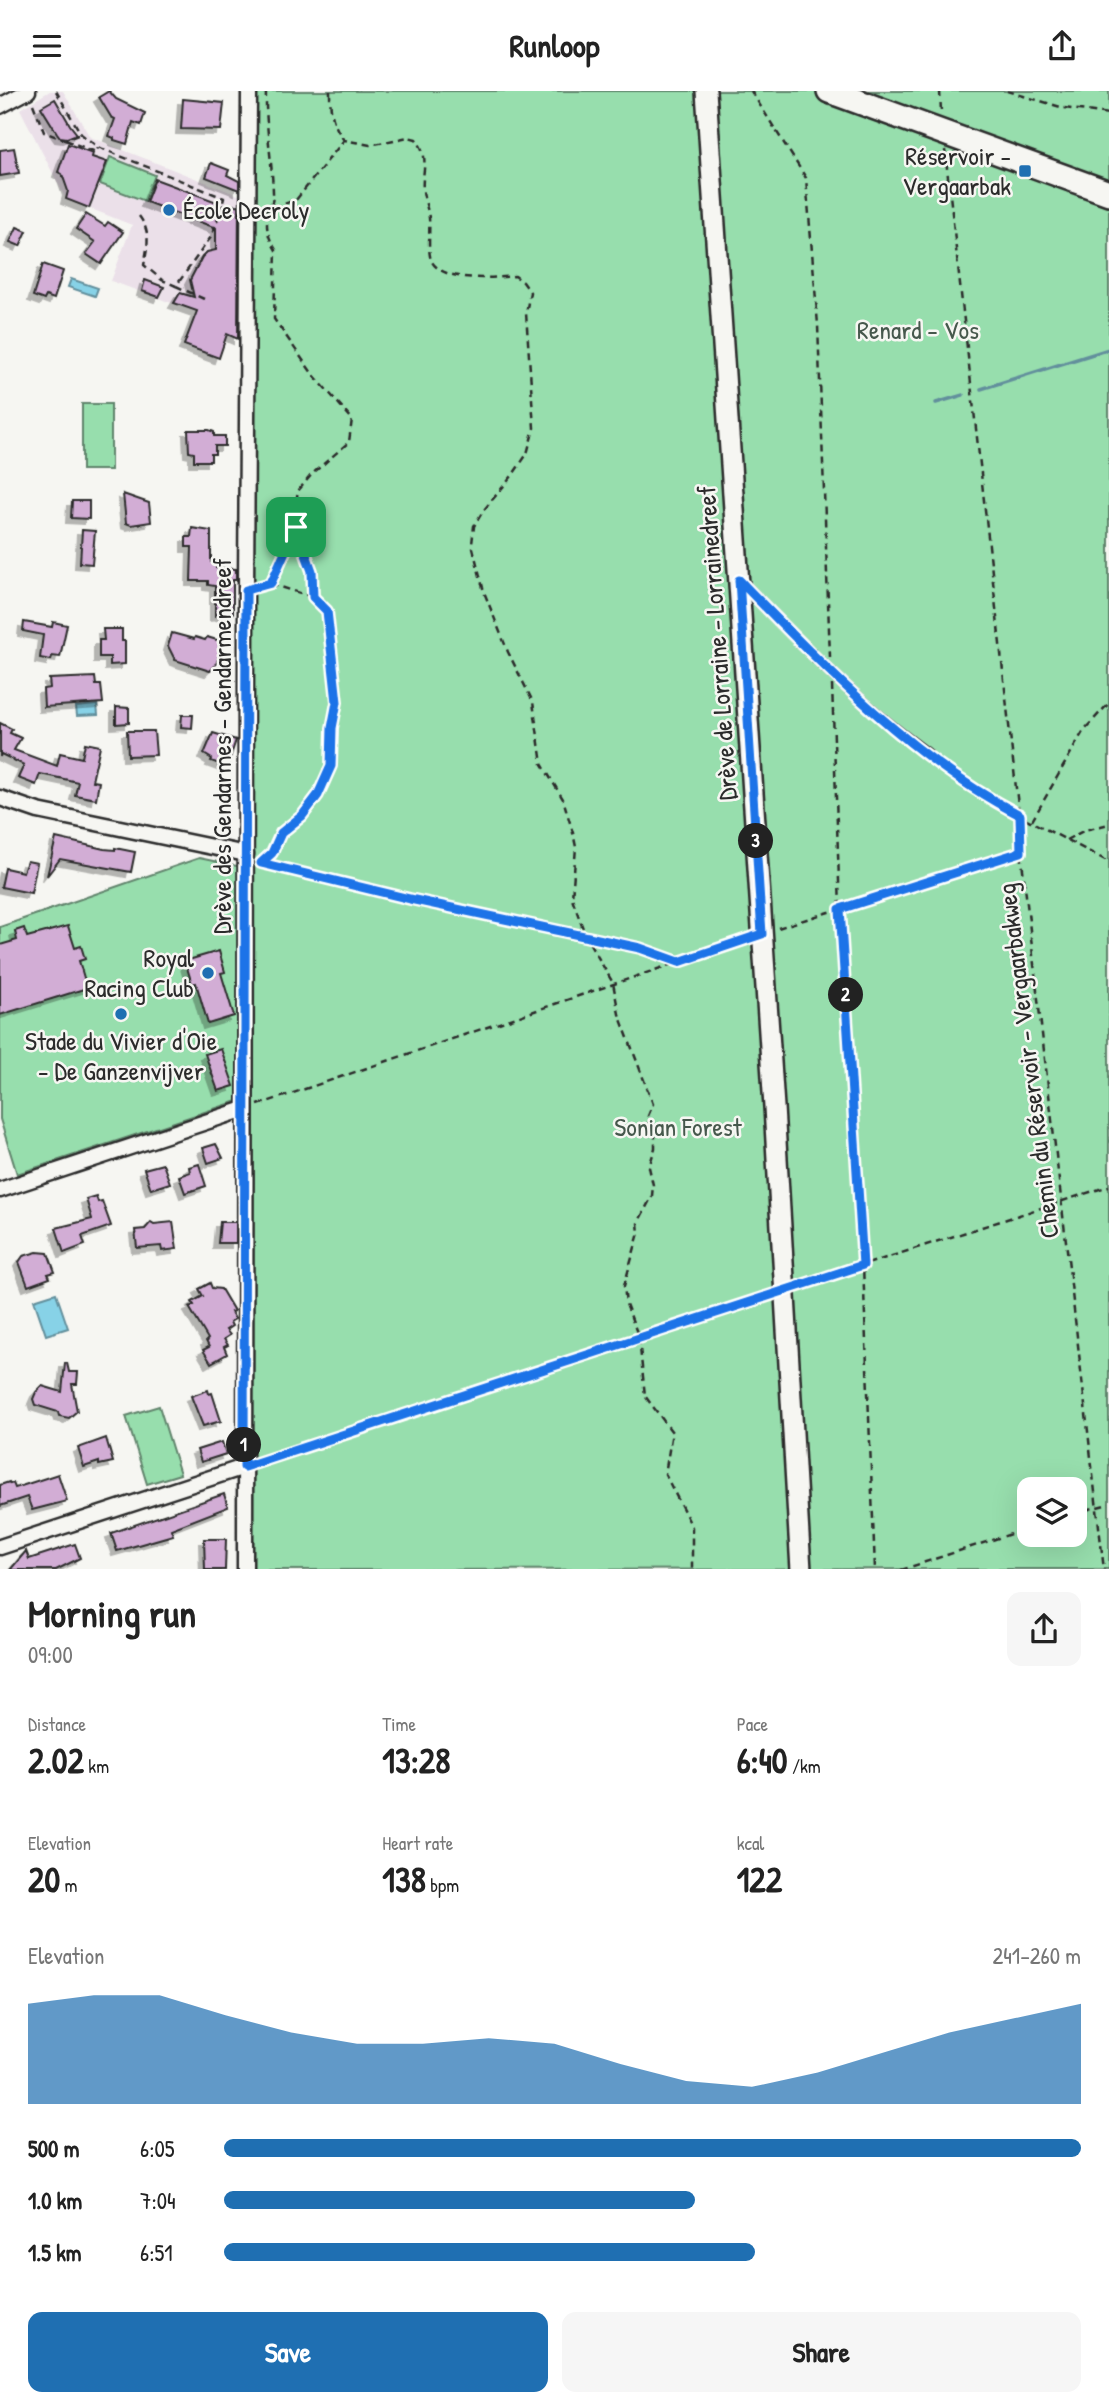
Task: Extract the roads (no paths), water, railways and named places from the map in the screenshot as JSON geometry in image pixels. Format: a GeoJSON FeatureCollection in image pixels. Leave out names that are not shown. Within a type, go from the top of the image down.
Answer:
{"type":"FeatureCollection","features":[{"type":"Feature","properties":{"kind":"main road","name":"Drève de Lorraine - Lorrainedreef"},"geometry":{"type":"LineString","coordinates":[[706,91],[801,1569]]}},
{"type":"Feature","properties":{"kind":"main road"},"geometry":{"type":"LineString","coordinates":[[829,91],[1109,193]]}},
{"type":"Feature","properties":{"kind":"street","name":"Drève des Gendarmes - Gendarmendreef"},"geometry":{"type":"LineString","coordinates":[[245,1569],[245,1109],[251,859],[246,590],[249,91]]}},
{"type":"Feature","properties":{"kind":"street"},"geometry":{"type":"LineString","coordinates":[[0,106],[30,97]]}},
{"type":"Feature","properties":{"kind":"street"},"geometry":{"type":"LineString","coordinates":[[0,799],[38,811],[251,859]]}},
{"type":"Feature","properties":{"kind":"street"},"geometry":{"type":"LineString","coordinates":[[0,1190],[245,1109]]}},
{"type":"Feature","properties":{"kind":"street"},"geometry":{"type":"LineString","coordinates":[[0,1547],[244,1467]]}},
{"type":"Feature","properties":{"kind":"lane"},"geometry":{"type":"LineString","coordinates":[[739,580],[831,672],[901,735],[926,753]]}},
{"type":"Feature","properties":{"kind":"water"},"geometry":{"type":"Polygon","coordinates":[[[71,279],[98,288],[95,296],[68,287],[71,279]]]}},
{"type":"Feature","properties":{"kind":"water"},"geometry":{"type":"Polygon","coordinates":[[[97,705],[98,715],[77,716],[76,707],[97,705]]]}},
{"type":"Feature","properties":{"kind":"water"},"geometry":{"type":"Polygon","coordinates":[[[56,1293],[68,1328],[46,1335],[34,1300],[56,1293]]]}},
{"type":"Feature","properties":{"kind":"waterway"},"geometry":{"type":"LineString","coordinates":[[981,389],[1109,349]]}},
{"type":"Feature","properties":{"kind":"waterway"},"geometry":{"type":"LineString","coordinates":[[936,403],[963,395]]}},
{"type":"Feature","properties":{"kind":"place","name":"Réservoir - Vergaarbak"},"geometry":{"type":"Point","coordinates":[1025,171]}},
{"type":"Feature","properties":{"kind":"place","name":"École Decroly"},"geometry":{"type":"Point","coordinates":[169,210]}},
{"type":"Feature","properties":{"kind":"place","name":"Royal Racing Club"},"geometry":{"type":"Point","coordinates":[208,973]}},
{"type":"Feature","properties":{"kind":"place","name":"Stade du Vivier d'Oie - De Ganzenvijver"},"geometry":{"type":"Point","coordinates":[121,1014]}},
{"type":"Feature","properties":{"kind":"park label","name":"Renard - Vos"},"geometry":{"type":"Point","coordinates":[918,330]}},
{"type":"Feature","properties":{"kind":"park label","name":"Sonian Forest"},"geometry":{"type":"Point","coordinates":[678,1127]}}]}
